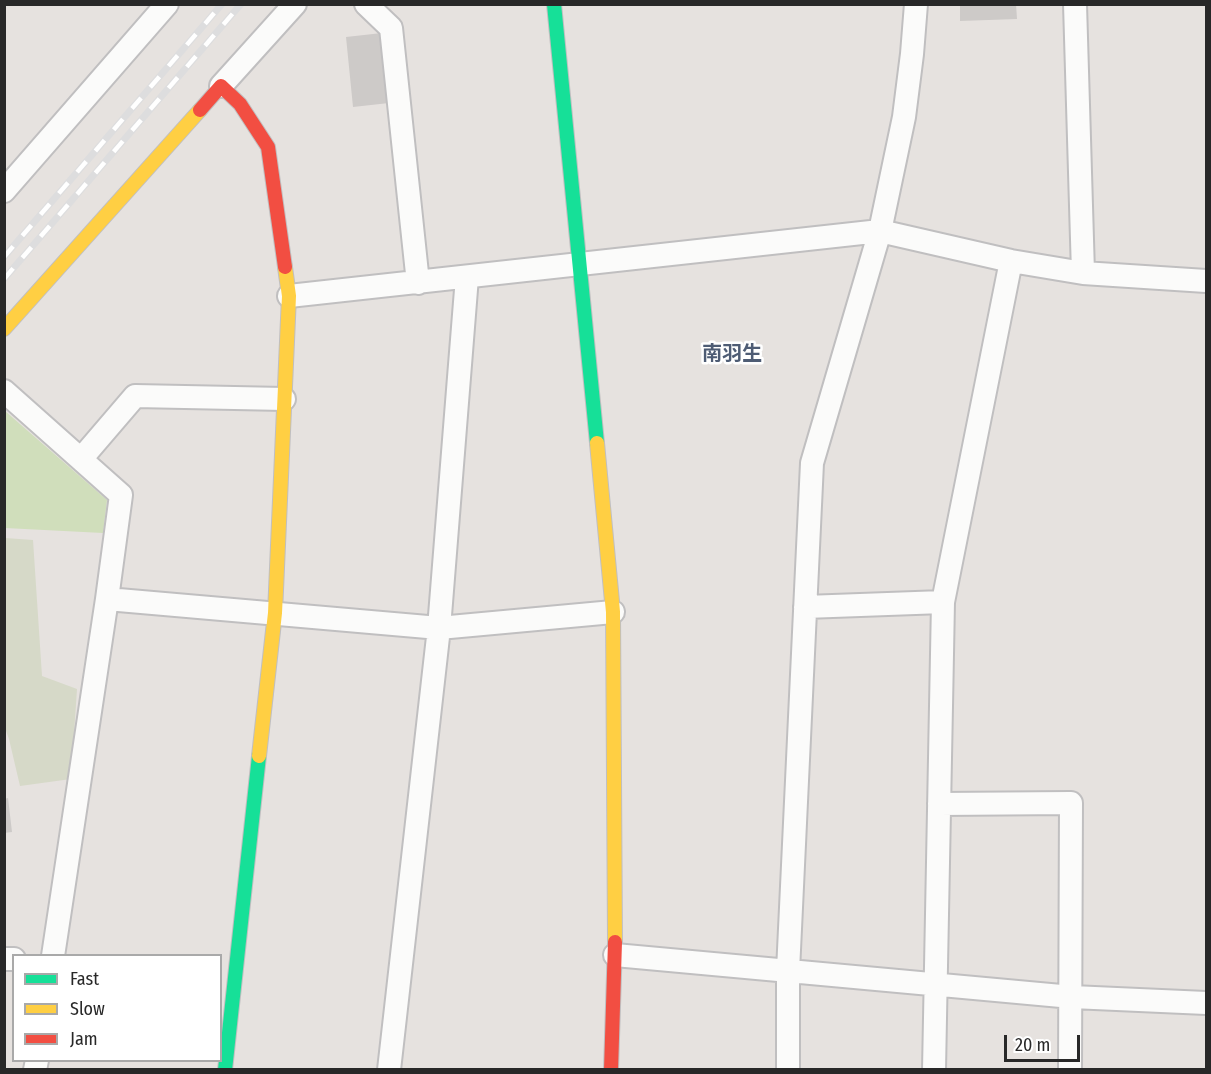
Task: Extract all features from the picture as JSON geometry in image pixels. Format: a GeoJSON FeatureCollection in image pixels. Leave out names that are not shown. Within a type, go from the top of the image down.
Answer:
{"type":"FeatureCollection","features":[{"type":"Feature","properties":{"kind":"street"},"geometry":{"type":"LineString","coordinates":[[4,191],[167,4]]}},
{"type":"Feature","properties":{"kind":"street"},"geometry":{"type":"LineString","coordinates":[[4,329],[295,4]]}},
{"type":"Feature","properties":{"kind":"street"},"geometry":{"type":"LineString","coordinates":[[366,4],[390,27],[418,282]]}},
{"type":"Feature","properties":{"kind":"street"},"geometry":{"type":"LineString","coordinates":[[554,4],[613,612],[615,955],[610,1070]]}},
{"type":"Feature","properties":{"kind":"street"},"geometry":{"type":"LineString","coordinates":[[788,1070],[788,971],[812,463],[880,231],[904,117],[916,4]]}},
{"type":"Feature","properties":{"kind":"street"},"geometry":{"type":"LineString","coordinates":[[1075,4],[1083,273]]}},
{"type":"Feature","properties":{"kind":"street"},"geometry":{"type":"LineString","coordinates":[[221,86],[240,104],[268,147],[289,296],[275,613],[225,1070]]}},
{"type":"Feature","properties":{"kind":"street"},"geometry":{"type":"LineString","coordinates":[[289,296],[880,231],[1011,261],[1083,273],[1206,281]]}},
{"type":"Feature","properties":{"kind":"street"},"geometry":{"type":"LineString","coordinates":[[934,1070],[943,602],[1011,261]]}},
{"type":"Feature","properties":{"kind":"street"},"geometry":{"type":"LineString","coordinates":[[389,1070],[439,628],[467,277]]}},
{"type":"Feature","properties":{"kind":"street"},"geometry":{"type":"LineString","coordinates":[[4,391],[121,495],[53,954]]}},
{"type":"Feature","properties":{"kind":"street"},"geometry":{"type":"LineString","coordinates":[[81,459],[135,396],[284,399]]}},
{"type":"Feature","properties":{"kind":"street"},"geometry":{"type":"LineString","coordinates":[[107,599],[439,628],[613,612]]}},
{"type":"Feature","properties":{"kind":"street"},"geometry":{"type":"LineString","coordinates":[[805,607],[943,602]]}},
{"type":"Feature","properties":{"kind":"street"},"geometry":{"type":"LineString","coordinates":[[939,804],[1071,803],[1070,1070]]}},
{"type":"Feature","properties":{"kind":"street"},"geometry":{"type":"LineString","coordinates":[[615,955],[1072,997],[1206,1003]]}},
{"type":"Feature","properties":{"kind":"green space"},"geometry":{"type":"Polygon","coordinates":[[[5,411],[107,500],[103,533],[5,528],[5,411]]]}},
{"type":"Feature","properties":{"kind":"green space"},"geometry":{"type":"Polygon","coordinates":[[[5,538],[33,540],[42,676],[77,689],[71,779],[20,786],[5,728],[5,538]]]}},
{"type":"Feature","properties":{"kind":"building"},"geometry":{"type":"Polygon","coordinates":[[[960,4],[1016,4],[1017,19],[960,21],[960,4]]]}},
{"type":"Feature","properties":{"kind":"building"},"geometry":{"type":"Polygon","coordinates":[[[382,33],[389,103],[353,107],[346,37],[382,33]]]}},
{"type":"Feature","properties":{"kind":"building"},"geometry":{"type":"Polygon","coordinates":[[[8,798],[12,832],[4,833],[4,799],[8,798]]]}},
{"type":"Feature","properties":{"kind":"railway"},"geometry":{"type":"LineString","coordinates":[[4,257],[222,4]]}},
{"type":"Feature","properties":{"kind":"railway"},"geometry":{"type":"LineString","coordinates":[[4,279],[241,4]]}},
{"type":"Feature","properties":{"kind":"traffic: fast"},"geometry":{"type":"LineString","coordinates":[[554,4],[597,443]]}},
{"type":"Feature","properties":{"kind":"traffic: fast"},"geometry":{"type":"LineString","coordinates":[[225,1070],[259,756]]}},
{"type":"Feature","properties":{"kind":"traffic: slow"},"geometry":{"type":"LineString","coordinates":[[4,329],[200,110]]}},
{"type":"Feature","properties":{"kind":"traffic: slow"},"geometry":{"type":"LineString","coordinates":[[259,756],[275,613],[289,296],[285,267]]}},
{"type":"Feature","properties":{"kind":"traffic: slow"},"geometry":{"type":"LineString","coordinates":[[597,443],[613,612],[615,942]]}},
{"type":"Feature","properties":{"kind":"traffic: jam"},"geometry":{"type":"LineString","coordinates":[[200,110],[221,86],[240,104],[268,147],[285,267]]}},
{"type":"Feature","properties":{"kind":"traffic: jam"},"geometry":{"type":"LineString","coordinates":[[611,1070],[615,942]]}},
{"type":"Feature","properties":{"kind":"district","name":"南羽生"},"geometry":{"type":"Point","coordinates":[732,354]}}]}
